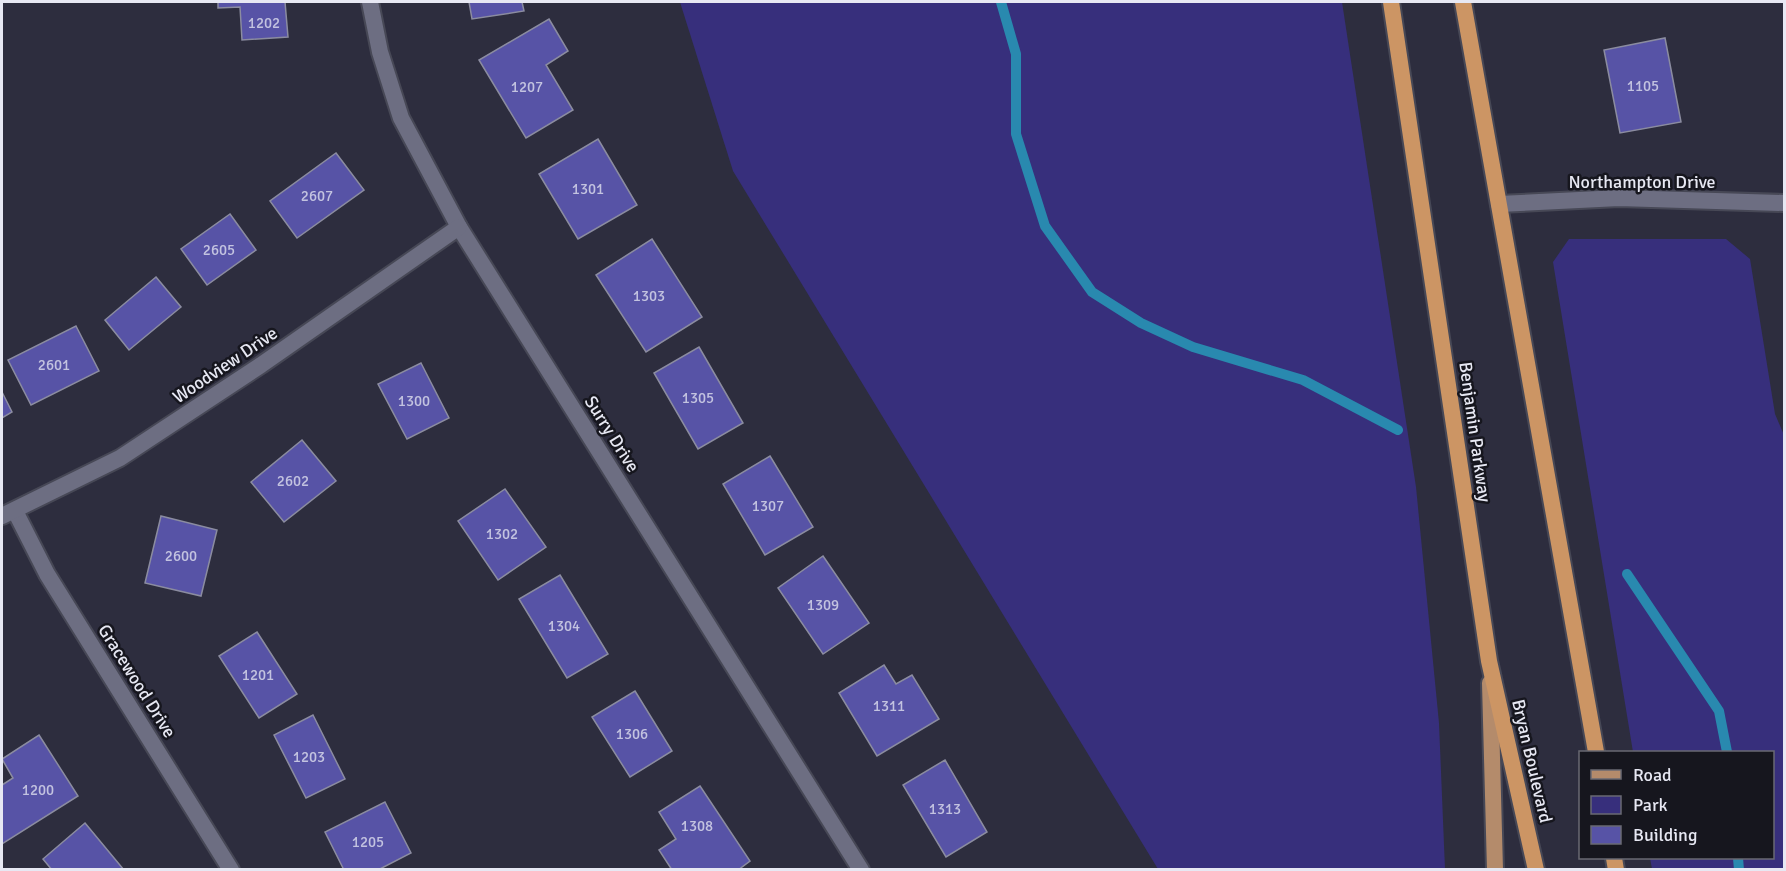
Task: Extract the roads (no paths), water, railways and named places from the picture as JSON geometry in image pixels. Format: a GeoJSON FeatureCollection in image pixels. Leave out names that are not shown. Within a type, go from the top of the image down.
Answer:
{"type":"FeatureCollection","features":[{"type":"Feature","properties":{"kind":"highway","name":"Benjamin Parkway"},"geometry":{"type":"LineString","coordinates":[[1391,2],[1489,662]]}},
{"type":"Feature","properties":{"kind":"highway"},"geometry":{"type":"LineString","coordinates":[[1463,2],[1596,751]]}},
{"type":"Feature","properties":{"kind":"highway","name":"Bryan Boulevard"},"geometry":{"type":"LineString","coordinates":[[1489,662],[1536,870]]}},
{"type":"Feature","properties":{"kind":"main road","name":"Benjamin Parkway"},"geometry":{"type":"LineString","coordinates":[[1489,662],[1495,870]]}},
{"type":"Feature","properties":{"kind":"street","name":"Surry Drive"},"geometry":{"type":"LineString","coordinates":[[370,2],[380,52],[401,118],[459,227],[861,870]]}},
{"type":"Feature","properties":{"kind":"street","name":"Northampton Drive"},"geometry":{"type":"LineString","coordinates":[[1499,204],[1619,198],[1784,207]]}},
{"type":"Feature","properties":{"kind":"street","name":"Woodview Drive"},"geometry":{"type":"LineString","coordinates":[[8,513],[120,458],[261,365],[459,227]]}},
{"type":"Feature","properties":{"kind":"street","name":"Gracewood Drive"},"geometry":{"type":"LineString","coordinates":[[8,513],[231,870]]}},
{"type":"Feature","properties":{"kind":"waterway"},"geometry":{"type":"LineString","coordinates":[[1001,2],[1016,54],[1016,134],[1045,226],[1092,292],[1141,323],[1193,347],[1303,380],[1398,430]]}},
{"type":"Feature","properties":{"kind":"waterway"},"geometry":{"type":"LineString","coordinates":[[1627,574],[1719,711],[1727,751]]}},
{"type":"Feature","properties":{"kind":"waterway"},"geometry":{"type":"LineString","coordinates":[[1738,859],[1739,870]]}}]}
